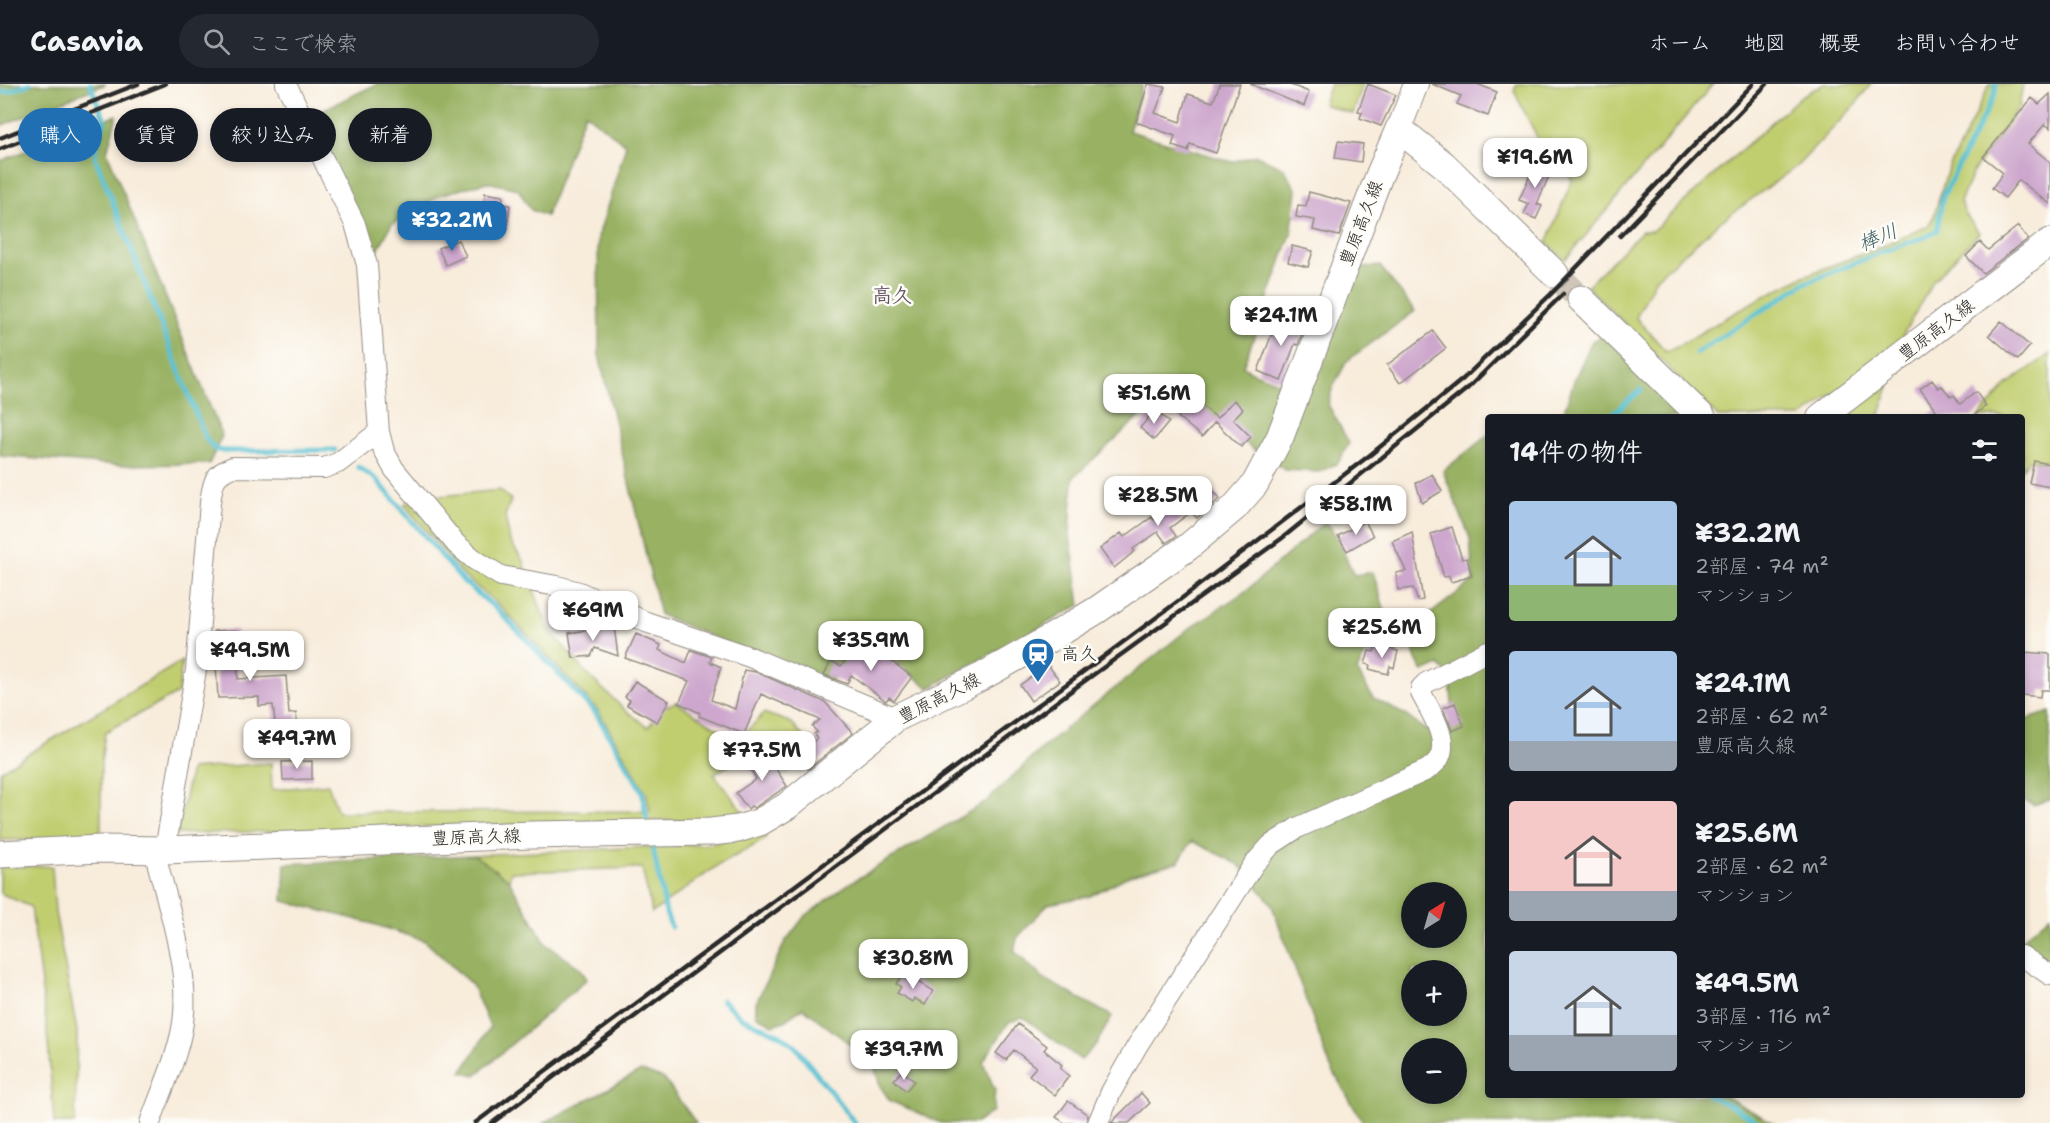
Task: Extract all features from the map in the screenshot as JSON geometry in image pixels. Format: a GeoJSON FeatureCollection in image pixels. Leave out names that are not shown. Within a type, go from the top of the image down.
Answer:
{"type":"FeatureCollection","features":[{"type":"Feature","properties":{"kind":"main road"},"geometry":{"type":"LineString","coordinates":[[1399,129],[1443,164],[1555,274]]}},
{"type":"Feature","properties":{"kind":"main road","name":"豊原高久線"},"geometry":{"type":"LineString","coordinates":[[0,854],[531,835],[711,832],[738,829],[760,822],[787,806],[896,718],[981,677],[1133,587],[1201,538],[1241,500],[1255,484],[1280,437],[1366,208],[1399,129]]}},
{"type":"Feature","properties":{"kind":"main road","name":"豊原高久線"},"geometry":{"type":"LineString","coordinates":[[1825,414],[2050,242]]}},
{"type":"Feature","properties":{"kind":"main road"},"geometry":{"type":"LineString","coordinates":[[1581,299],[1699,414]]}},
{"type":"Feature","properties":{"kind":"street"},"geometry":{"type":"LineString","coordinates":[[286,84],[355,224],[367,265],[379,432],[384,451],[394,469],[456,544],[475,560],[501,576],[579,592],[646,622],[750,657],[896,718]]}},
{"type":"Feature","properties":{"kind":"street"},"geometry":{"type":"LineString","coordinates":[[1399,129],[1416,84]]}},
{"type":"Feature","properties":{"kind":"street"},"geometry":{"type":"LineString","coordinates":[[150,1123],[179,1042],[184,1013],[183,981],[159,850],[195,670],[210,503],[215,479],[222,471],[233,467],[324,468],[338,463],[379,432]]}},
{"type":"Feature","properties":{"kind":"street"},"geometry":{"type":"LineString","coordinates":[[1098,1123],[1111,1092],[1137,1046],[1254,864],[1271,845],[1297,828],[1427,770],[1438,761],[1443,748],[1440,733],[1421,693],[1421,688],[1426,683],[1485,653]]}},
{"type":"Feature","properties":{"kind":"street"},"geometry":{"type":"LineString","coordinates":[[2025,958],[2050,975]]}},
{"type":"Feature","properties":{"kind":"green space"},"geometry":{"type":"Polygon","coordinates":[[[0,84],[106,84],[45,108],[18,108],[18,119],[0,126],[0,84]]]}},
{"type":"Feature","properties":{"kind":"green space"},"geometry":{"type":"Polygon","coordinates":[[[377,84],[1143,84],[1129,131],[1232,162],[1256,155],[1284,168],[1297,191],[1291,234],[1243,367],[1301,392],[1350,270],[1380,266],[1415,311],[1347,361],[1332,389],[1328,404],[1349,443],[1338,463],[1319,472],[1285,470],[1254,450],[1221,423],[1203,413],[1175,384],[1073,478],[1070,534],[1080,605],[929,688],[875,645],[826,684],[660,615],[599,355],[598,237],[626,145],[585,113],[546,216],[531,210],[518,189],[487,182],[440,195],[392,224],[373,259],[350,236],[328,162],[336,162],[336,108],[327,108],[377,84]]]}},
{"type":"Feature","properties":{"kind":"green space"},"geometry":{"type":"Polygon","coordinates":[[[1330,84],[1363,84],[1353,114],[1323,104],[1330,84]]]}},
{"type":"Feature","properties":{"kind":"green space"},"geometry":{"type":"Polygon","coordinates":[[[1517,84],[1713,84],[1565,260],[1547,243],[1572,180],[1560,161],[1543,149],[1514,91],[1517,84]]]}},
{"type":"Feature","properties":{"kind":"green space"},"geometry":{"type":"Polygon","coordinates":[[[1824,84],[1871,84],[1855,105],[1797,166],[1720,222],[1656,278],[1636,318],[1666,351],[1804,276],[1928,226],[1934,216],[1947,172],[1990,84],[2023,84],[2019,107],[1973,172],[1960,202],[1979,233],[1934,280],[1905,331],[1900,346],[1806,414],[1715,414],[1587,286],[1642,231],[1652,231],[1801,96],[1824,84]]]}},
{"type":"Feature","properties":{"kind":"green space"},"geometry":{"type":"Polygon","coordinates":[[[114,116],[114,126],[107,152],[222,436],[209,464],[117,465],[0,456],[0,161],[18,154],[18,162],[102,162],[102,121],[114,116]]]}},
{"type":"Feature","properties":{"kind":"green space"},"geometry":{"type":"Polygon","coordinates":[[[1606,334],[1687,414],[1563,414],[1575,378],[1592,341],[1606,334]]]}},
{"type":"Feature","properties":{"kind":"green space"},"geometry":{"type":"Polygon","coordinates":[[[2050,354],[2050,462],[2029,460],[2025,465],[2025,414],[1982,414],[2006,385],[2050,354]]]}},
{"type":"Feature","properties":{"kind":"green space"},"geometry":{"type":"Polygon","coordinates":[[[1890,383],[1880,414],[1848,414],[1890,383]]]}},
{"type":"Feature","properties":{"kind":"green space"},"geometry":{"type":"Polygon","coordinates":[[[1485,437],[1485,1098],[1728,1098],[1773,1123],[1363,1123],[1330,1066],[1271,903],[1238,864],[1192,841],[1178,862],[1130,875],[1090,896],[1048,904],[1017,938],[1014,951],[1044,979],[1112,1016],[1097,1043],[1081,1060],[1023,1017],[1009,1022],[983,1062],[995,1090],[993,1111],[976,1123],[941,1123],[890,1101],[880,1086],[873,1062],[803,1008],[784,1021],[773,1025],[756,1015],[756,1003],[785,942],[804,917],[850,883],[986,802],[1041,749],[1084,713],[1187,630],[1247,590],[1326,521],[1337,538],[1354,575],[1373,572],[1393,638],[1366,653],[1357,671],[1373,698],[1405,715],[1424,729],[1448,729],[1452,705],[1450,677],[1439,665],[1423,672],[1415,657],[1411,635],[1425,618],[1473,581],[1470,538],[1443,471],[1485,437]]]}},
{"type":"Feature","properties":{"kind":"green space"},"geometry":{"type":"Polygon","coordinates":[[[500,490],[511,500],[505,516],[510,541],[523,561],[548,628],[589,676],[625,710],[648,727],[664,707],[676,702],[738,741],[764,713],[792,723],[805,739],[795,766],[785,774],[764,744],[714,774],[744,813],[717,822],[679,820],[177,834],[191,769],[271,763],[272,790],[328,784],[338,812],[650,811],[646,792],[597,709],[499,605],[465,577],[404,504],[430,497],[500,490]]]}},
{"type":"Feature","properties":{"kind":"green space"},"geometry":{"type":"Polygon","coordinates":[[[182,661],[178,693],[105,732],[101,763],[101,839],[0,840],[0,771],[182,661]]]}},
{"type":"Feature","properties":{"kind":"green space"},"geometry":{"type":"Polygon","coordinates":[[[2050,712],[2050,800],[2033,805],[2025,801],[2025,720],[2050,712]]]}},
{"type":"Feature","properties":{"kind":"green space"},"geometry":{"type":"Polygon","coordinates":[[[763,832],[766,839],[717,866],[652,913],[642,868],[511,872],[509,880],[474,855],[711,844],[763,832]]]}},
{"type":"Feature","properties":{"kind":"green space"},"geometry":{"type":"Polygon","coordinates":[[[474,855],[509,880],[546,944],[580,968],[587,979],[476,1075],[462,1072],[490,1027],[472,985],[425,941],[370,923],[283,901],[285,864],[474,855]]]}},
{"type":"Feature","properties":{"kind":"green space"},"geometry":{"type":"Polygon","coordinates":[[[52,866],[55,912],[77,1031],[75,1123],[54,1123],[47,1029],[31,907],[0,893],[0,867],[52,866]]]}},
{"type":"Feature","properties":{"kind":"green space"},"geometry":{"type":"Polygon","coordinates":[[[2050,915],[2050,962],[2025,944],[2025,936],[2050,915]]]}},
{"type":"Feature","properties":{"kind":"green space"},"geometry":{"type":"Polygon","coordinates":[[[641,1071],[664,1079],[696,1123],[544,1123],[641,1071]]]}},
{"type":"Feature","properties":{"kind":"building"},"geometry":{"type":"Polygon","coordinates":[[[1148,84],[1165,87],[1155,113],[1180,122],[1188,94],[1213,102],[1220,84],[1240,84],[1216,153],[1190,144],[1188,151],[1172,146],[1175,136],[1136,122],[1148,84]]]}},
{"type":"Feature","properties":{"kind":"building"},"geometry":{"type":"Polygon","coordinates":[[[1250,84],[1288,84],[1309,92],[1304,106],[1250,84]]]}},
{"type":"Feature","properties":{"kind":"building"},"geometry":{"type":"Polygon","coordinates":[[[1368,84],[1396,95],[1381,126],[1360,118],[1362,112],[1358,111],[1368,84]]]}},
{"type":"Feature","properties":{"kind":"building"},"geometry":{"type":"Polygon","coordinates":[[[1432,84],[1477,84],[1497,92],[1488,116],[1457,104],[1461,96],[1432,84]]]}},
{"type":"Feature","properties":{"kind":"building"},"geometry":{"type":"Polygon","coordinates":[[[2050,94],[2050,128],[2045,124],[2028,144],[2050,162],[2050,204],[2019,180],[2005,198],[1992,188],[2003,173],[1983,157],[2032,98],[2039,104],[2050,94]]]}},
{"type":"Feature","properties":{"kind":"building"},"geometry":{"type":"Polygon","coordinates":[[[1338,141],[1363,144],[1361,162],[1335,158],[1338,141]]]}},
{"type":"Feature","properties":{"kind":"building"},"geometry":{"type":"Polygon","coordinates":[[[1536,162],[1552,169],[1537,204],[1542,206],[1536,219],[1524,214],[1529,204],[1519,200],[1536,162]]]}},
{"type":"Feature","properties":{"kind":"building"},"geometry":{"type":"Polygon","coordinates":[[[1309,192],[1351,203],[1339,236],[1313,230],[1315,220],[1296,217],[1298,205],[1306,206],[1309,192]]]}},
{"type":"Feature","properties":{"kind":"building"},"geometry":{"type":"Polygon","coordinates":[[[485,193],[503,196],[502,204],[510,205],[507,231],[479,228],[481,202],[484,203],[485,193]]]}},
{"type":"Feature","properties":{"kind":"building"},"geometry":{"type":"Polygon","coordinates":[[[2018,226],[2028,239],[1983,273],[1966,256],[1980,242],[1988,250],[2018,226]]]}},
{"type":"Feature","properties":{"kind":"building"},"geometry":{"type":"Polygon","coordinates":[[[458,240],[466,256],[446,265],[438,248],[458,240]]]}},
{"type":"Feature","properties":{"kind":"building"},"geometry":{"type":"Polygon","coordinates":[[[1292,246],[1313,251],[1308,267],[1288,262],[1292,246]]]}},
{"type":"Feature","properties":{"kind":"building"},"geometry":{"type":"Polygon","coordinates":[[[1287,316],[1306,323],[1281,381],[1258,371],[1278,317],[1286,320],[1287,316]]]}},
{"type":"Feature","properties":{"kind":"building"},"geometry":{"type":"Polygon","coordinates":[[[2001,321],[2030,346],[2018,360],[1989,335],[2001,321]]]}},
{"type":"Feature","properties":{"kind":"building"},"geometry":{"type":"Polygon","coordinates":[[[1433,331],[1446,348],[1400,383],[1387,365],[1433,331]]]}},
{"type":"Feature","properties":{"kind":"building"},"geometry":{"type":"Polygon","coordinates":[[[1932,380],[1938,388],[1942,386],[1951,397],[1954,395],[1960,404],[1976,392],[1986,406],[1975,414],[1930,414],[1936,410],[1920,389],[1932,380]]]}},
{"type":"Feature","properties":{"kind":"building"},"geometry":{"type":"Polygon","coordinates":[[[1194,399],[1217,418],[1234,400],[1243,409],[1233,419],[1251,437],[1241,447],[1215,422],[1202,437],[1178,417],[1194,399]]]}},
{"type":"Feature","properties":{"kind":"building"},"geometry":{"type":"Polygon","coordinates":[[[1155,410],[1169,422],[1154,440],[1140,428],[1155,410]]]}},
{"type":"Feature","properties":{"kind":"building"},"geometry":{"type":"Polygon","coordinates":[[[2034,461],[2050,464],[2050,487],[2029,483],[2034,461]]]}},
{"type":"Feature","properties":{"kind":"building"},"geometry":{"type":"Polygon","coordinates":[[[1432,474],[1442,491],[1422,503],[1416,483],[1432,474]]]}},
{"type":"Feature","properties":{"kind":"building"},"geometry":{"type":"Polygon","coordinates":[[[1209,487],[1220,498],[1197,518],[1191,512],[1170,528],[1176,536],[1166,543],[1158,532],[1133,549],[1135,551],[1114,568],[1100,549],[1121,533],[1124,537],[1152,517],[1154,520],[1172,507],[1176,512],[1199,488],[1204,492],[1209,487]]]}},
{"type":"Feature","properties":{"kind":"building"},"geometry":{"type":"Polygon","coordinates":[[[1365,521],[1373,536],[1347,551],[1338,536],[1365,521]]]}},
{"type":"Feature","properties":{"kind":"building"},"geometry":{"type":"Polygon","coordinates":[[[1452,527],[1462,559],[1467,558],[1472,576],[1451,582],[1449,576],[1444,577],[1431,534],[1452,527]]]}},
{"type":"Feature","properties":{"kind":"building"},"geometry":{"type":"Polygon","coordinates":[[[1412,532],[1423,600],[1418,601],[1413,588],[1398,590],[1396,573],[1406,571],[1392,541],[1412,532]]]}},
{"type":"Feature","properties":{"kind":"building"},"geometry":{"type":"Polygon","coordinates":[[[614,626],[618,656],[595,648],[591,656],[573,658],[569,633],[614,626]]]}},
{"type":"Feature","properties":{"kind":"building"},"geometry":{"type":"Polygon","coordinates":[[[236,630],[238,679],[286,676],[289,714],[296,713],[298,728],[276,731],[273,705],[259,706],[259,697],[218,698],[214,631],[236,630]]]}},
{"type":"Feature","properties":{"kind":"building"},"geometry":{"type":"Polygon","coordinates":[[[636,634],[661,645],[659,650],[686,663],[691,650],[712,657],[710,662],[721,667],[711,700],[735,709],[744,670],[756,672],[825,702],[853,733],[808,769],[799,757],[817,738],[814,734],[817,732],[812,726],[820,720],[761,694],[744,734],[699,716],[700,713],[679,703],[689,681],[625,658],[636,634]]]}},
{"type":"Feature","properties":{"kind":"building"},"geometry":{"type":"Polygon","coordinates":[[[862,639],[912,677],[894,701],[889,697],[886,701],[851,675],[847,684],[824,675],[831,661],[841,666],[862,639]]]}},
{"type":"Feature","properties":{"kind":"building"},"geometry":{"type":"Polygon","coordinates":[[[1376,645],[1398,651],[1394,668],[1390,666],[1388,674],[1369,669],[1370,665],[1365,664],[1369,651],[1374,652],[1376,645]]]}},
{"type":"Feature","properties":{"kind":"building"},"geometry":{"type":"Polygon","coordinates":[[[2025,652],[2050,654],[2050,690],[2041,690],[2040,697],[2025,695],[2025,652]]]}},
{"type":"Feature","properties":{"kind":"building"},"geometry":{"type":"Polygon","coordinates":[[[1048,665],[1060,681],[1031,701],[1020,685],[1048,665]]]}},
{"type":"Feature","properties":{"kind":"building"},"geometry":{"type":"Polygon","coordinates":[[[635,681],[669,701],[657,722],[627,705],[630,700],[625,697],[635,681]]]}},
{"type":"Feature","properties":{"kind":"building"},"geometry":{"type":"Polygon","coordinates":[[[1455,703],[1464,726],[1452,731],[1443,708],[1455,703]]]}},
{"type":"Feature","properties":{"kind":"building"},"geometry":{"type":"Polygon","coordinates":[[[765,752],[787,786],[754,808],[751,806],[748,809],[736,793],[756,779],[747,763],[765,752]]]}},
{"type":"Feature","properties":{"kind":"building"},"geometry":{"type":"Polygon","coordinates":[[[312,761],[312,779],[283,780],[282,762],[312,761]]]}},
{"type":"Feature","properties":{"kind":"building"},"geometry":{"type":"Polygon","coordinates":[[[903,973],[933,991],[925,1005],[914,998],[912,1002],[897,993],[901,987],[896,984],[903,973]]]}},
{"type":"Feature","properties":{"kind":"building"},"geometry":{"type":"Polygon","coordinates":[[[1018,1024],[1047,1046],[1044,1050],[1062,1065],[1060,1068],[1069,1076],[1055,1095],[1029,1075],[1036,1067],[1014,1050],[1006,1060],[996,1053],[1018,1024]]]}},
{"type":"Feature","properties":{"kind":"building"},"geometry":{"type":"Polygon","coordinates":[[[902,1070],[914,1081],[906,1091],[894,1080],[902,1070]]]}},
{"type":"Feature","properties":{"kind":"building"},"geometry":{"type":"Polygon","coordinates":[[[1141,1093],[1150,1103],[1129,1123],[1111,1123],[1141,1093]]]}},
{"type":"Feature","properties":{"kind":"building"},"geometry":{"type":"Polygon","coordinates":[[[1068,1101],[1088,1115],[1086,1123],[1065,1123],[1056,1117],[1068,1101]]]}},
{"type":"Feature","properties":{"kind":"waterway"},"geometry":{"type":"LineString","coordinates":[[0,92],[29,84]]}},
{"type":"Feature","properties":{"kind":"waterway"},"geometry":{"type":"LineString","coordinates":[[90,84],[105,121],[95,157],[205,437],[214,449],[223,451],[335,450]]}},
{"type":"Feature","properties":{"kind":"waterway","name":"棒川"},"geometry":{"type":"LineString","coordinates":[[1696,353],[1803,284],[1928,236],[1937,230],[1943,196],[1995,94],[1996,84]]}},
{"type":"Feature","properties":{"kind":"waterway","name":"棒川"},"geometry":{"type":"LineString","coordinates":[[1613,414],[1641,390]]}},
{"type":"Feature","properties":{"kind":"waterway"},"geometry":{"type":"LineString","coordinates":[[358,467],[377,480],[464,582],[498,610],[595,712],[642,791],[647,819]]}},
{"type":"Feature","properties":{"kind":"waterway"},"geometry":{"type":"LineString","coordinates":[[653,848],[671,927]]}},
{"type":"Feature","properties":{"kind":"waterway"},"geometry":{"type":"LineString","coordinates":[[722,1000],[742,1018],[780,1035],[795,1046],[855,1123]]}},
{"type":"Feature","properties":{"kind":"waterway","name":"棒川"},"geometry":{"type":"LineString","coordinates":[[1714,1098],[1734,1107],[1759,1123]]}},
{"type":"Feature","properties":{"kind":"tunnel"},"geometry":{"type":"LineString","coordinates":[[1555,274],[1581,299]]}},
{"type":"Feature","properties":{"kind":"railway"},"geometry":{"type":"LineString","coordinates":[[0,138],[138,84]]}},
{"type":"Feature","properties":{"kind":"railway"},"geometry":{"type":"LineString","coordinates":[[0,149],[165,84]]}},
{"type":"Feature","properties":{"kind":"railway"},"geometry":{"type":"LineString","coordinates":[[475,1123],[1169,608],[1370,455],[1463,379],[1551,294],[1753,84]]}},
{"type":"Feature","properties":{"kind":"railway"},"geometry":{"type":"LineString","coordinates":[[1620,236],[1767,84]]}},
{"type":"Feature","properties":{"kind":"railway"},"geometry":{"type":"LineString","coordinates":[[492,1123],[1075,688],[1281,539],[1468,388],[1563,294]]}},
{"type":"Feature","properties":{"kind":"place","name":"高久"},"geometry":{"type":"Point","coordinates":[1038,683]}},
{"type":"Feature","properties":{"kind":"district","name":"高久"},"geometry":{"type":"Point","coordinates":[892,295]}}]}
